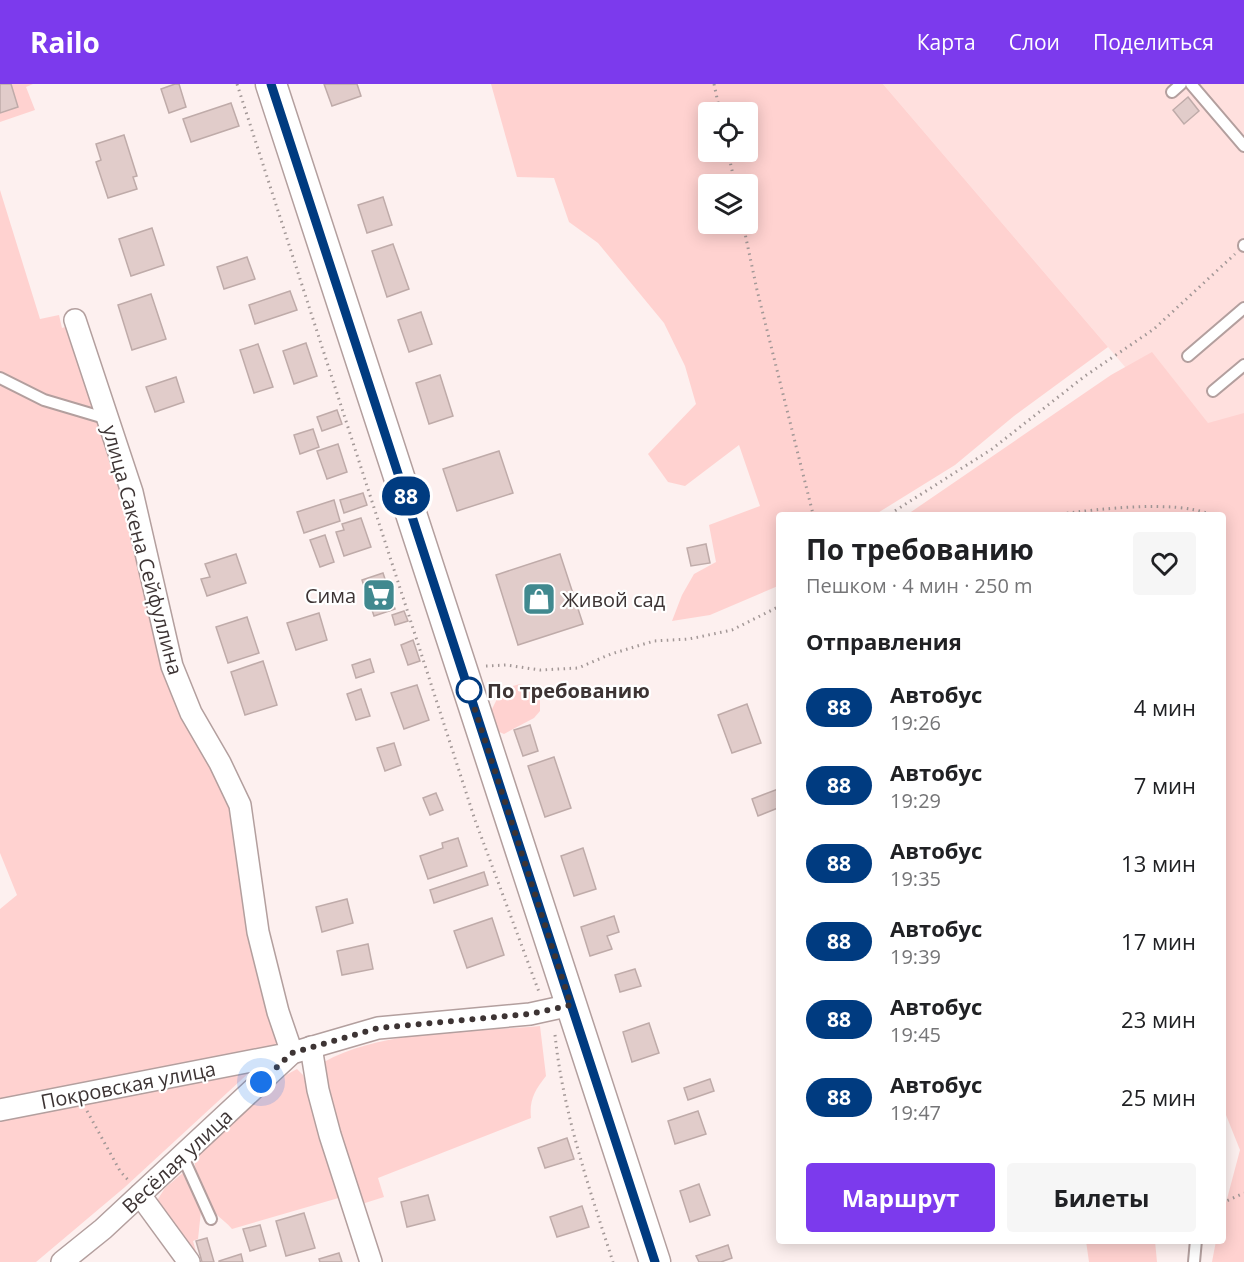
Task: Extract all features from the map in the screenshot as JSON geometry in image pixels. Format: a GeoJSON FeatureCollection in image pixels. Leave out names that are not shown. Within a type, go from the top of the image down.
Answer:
{"type":"FeatureCollection","features":[{"type":"Feature","properties":{"kind":"main road"},"geometry":{"type":"LineString","coordinates":[[271,84],[461,665],[558,1008],[655,1262]]}},
{"type":"Feature","properties":{"kind":"street","name":"улица Сакена Сейфуллина"},"geometry":{"type":"LineString","coordinates":[[75,320],[132,492],[172,666],[191,713],[220,763],[240,805],[258,932],[278,1012],[301,1050],[318,1090],[370,1262]]}},
{"type":"Feature","properties":{"kind":"street","name":"Весёлая улица"},"geometry":{"type":"LineString","coordinates":[[62,1262],[103,1229],[182,1155],[301,1050],[378,1028],[558,1008]]}},
{"type":"Feature","properties":{"kind":"street","name":"Покровская улица"},"geometry":{"type":"LineString","coordinates":[[0,1110],[301,1050]]}},
{"type":"Feature","properties":{"kind":"street"},"geometry":{"type":"LineString","coordinates":[[140,1195],[189,1262]]}},
{"type":"Feature","properties":{"kind":"lane"},"geometry":{"type":"LineString","coordinates":[[1172,92],[1181,84]]}},
{"type":"Feature","properties":{"kind":"lane"},"geometry":{"type":"LineString","coordinates":[[1191,84],[1244,146]]}},
{"type":"Feature","properties":{"kind":"lane"},"geometry":{"type":"LineString","coordinates":[[1188,356],[1244,308]]}},
{"type":"Feature","properties":{"kind":"lane"},"geometry":{"type":"LineString","coordinates":[[1213,391],[1244,365]]}},
{"type":"Feature","properties":{"kind":"lane"},"geometry":{"type":"LineString","coordinates":[[0,378],[44,400],[108,419]]}},
{"type":"Feature","properties":{"kind":"lane"},"geometry":{"type":"LineString","coordinates":[[182,1155],[211,1219]]}},
{"type":"Feature","properties":{"kind":"lane"},"geometry":{"type":"LineString","coordinates":[[1194,1262],[1196,1244]]}},
{"type":"Feature","properties":{"kind":"path"},"geometry":{"type":"LineString","coordinates":[[237,84],[475,820],[558,1008],[554,1024],[557,1058],[569,1115],[613,1262]]}},
{"type":"Feature","properties":{"kind":"path"},"geometry":{"type":"LineString","coordinates":[[714,84],[718,102]]}},
{"type":"Feature","properties":{"kind":"path"},"geometry":{"type":"LineString","coordinates":[[745,234],[812,512]]}},
{"type":"Feature","properties":{"kind":"path"},"geometry":{"type":"LineString","coordinates":[[893,512],[992,449],[1085,376],[1154,329],[1244,246]]}},
{"type":"Feature","properties":{"kind":"path"},"geometry":{"type":"LineString","coordinates":[[1078,512],[1167,508],[1195,512]]}},
{"type":"Feature","properties":{"kind":"path"},"geometry":{"type":"LineString","coordinates":[[461,665],[506,665],[540,670],[578,668],[611,654],[654,641],[689,639],[732,630],[776,608]]}},
{"type":"Feature","properties":{"kind":"path"},"geometry":{"type":"LineString","coordinates":[[78,1094],[120,1171],[140,1195]]}},
{"type":"Feature","properties":{"kind":"path"},"geometry":{"type":"LineString","coordinates":[[1226,1201],[1244,1193]]}},
{"type":"Feature","properties":{"kind":"shaded area"},"geometry":{"type":"Polygon","coordinates":[[[0,84],[33,84],[26,87],[35,110],[0,122],[0,84]]]}},
{"type":"Feature","properties":{"kind":"shaded area"},"geometry":{"type":"Polygon","coordinates":[[[491,84],[883,84],[1108,347],[1014,416],[955,465],[879,512],[776,512],[776,587],[710,615],[672,621],[682,595],[694,574],[716,562],[709,525],[760,506],[739,445],[685,486],[668,482],[648,454],[696,404],[685,366],[664,323],[598,243],[569,222],[554,178],[517,177],[491,84]]]}},
{"type":"Feature","properties":{"kind":"shaded area"},"geometry":{"type":"Polygon","coordinates":[[[883,84],[1244,84],[1244,506],[1108,347],[883,84]]]}},
{"type":"Feature","properties":{"kind":"shaded area"},"geometry":{"type":"Polygon","coordinates":[[[0,190],[40,319],[59,315],[62,328],[71,325],[190,697],[237,825],[279,1030],[277,1044],[264,1049],[0,1101],[0,909],[17,895],[0,853],[0,190]]]}},
{"type":"Feature","properties":{"kind":"shaded area"},"geometry":{"type":"Polygon","coordinates":[[[1152,352],[1208,423],[1244,413],[1244,1262],[1212,1262],[1215,1244],[1226,1244],[1226,1203],[1240,1150],[1226,1115],[1226,512],[911,512],[1111,375],[1152,352]]]}},
{"type":"Feature","properties":{"kind":"shaded area"},"geometry":{"type":"Polygon","coordinates":[[[520,684],[534,688],[540,698],[540,711],[534,718],[504,734],[497,731],[490,713],[502,689],[520,684]]]}},
{"type":"Feature","properties":{"kind":"shaded area"},"geometry":{"type":"Polygon","coordinates":[[[540,1026],[546,1076],[534,1096],[531,1118],[378,1178],[384,1197],[365,1203],[358,1202],[324,1078],[324,1062],[347,1051],[401,1038],[458,1031],[540,1026]]]}},
{"type":"Feature","properties":{"kind":"shaded area"},"geometry":{"type":"Polygon","coordinates":[[[253,1069],[125,1187],[36,1262],[0,1262],[0,1121],[253,1069]]]}},
{"type":"Feature","properties":{"kind":"shaded area"},"geometry":{"type":"Polygon","coordinates":[[[297,1069],[303,1075],[342,1197],[232,1229],[211,1209],[207,1202],[198,1179],[195,1158],[286,1075],[297,1069]]]}},
{"type":"Feature","properties":{"kind":"shaded area"},"geometry":{"type":"Polygon","coordinates":[[[184,1172],[201,1211],[198,1239],[193,1241],[197,1255],[156,1202],[165,1188],[184,1172]]]}},
{"type":"Feature","properties":{"kind":"shaded area"},"geometry":{"type":"Polygon","coordinates":[[[1086,1244],[1155,1244],[1157,1262],[1089,1262],[1086,1244]]]}},
{"type":"Feature","properties":{"kind":"building"},"geometry":{"type":"Polygon","coordinates":[[[0,84],[11,84],[18,107],[0,113],[0,84]]]}},
{"type":"Feature","properties":{"kind":"building"},"geometry":{"type":"Polygon","coordinates":[[[179,84],[186,107],[169,113],[161,89],[179,84]]]}},
{"type":"Feature","properties":{"kind":"building"},"geometry":{"type":"Polygon","coordinates":[[[324,84],[357,84],[361,96],[332,106],[324,84]]]}},
{"type":"Feature","properties":{"kind":"building"},"geometry":{"type":"Polygon","coordinates":[[[1188,97],[1199,111],[1184,124],[1173,110],[1188,97]]]}},
{"type":"Feature","properties":{"kind":"building"},"geometry":{"type":"Polygon","coordinates":[[[231,103],[239,126],[191,142],[183,119],[231,103]]]}},
{"type":"Feature","properties":{"kind":"building"},"geometry":{"type":"Polygon","coordinates":[[[124,135],[137,176],[133,177],[137,189],[108,198],[96,162],[101,160],[96,144],[124,135]]]}},
{"type":"Feature","properties":{"kind":"building"},"geometry":{"type":"Polygon","coordinates":[[[383,197],[392,225],[367,233],[358,205],[383,197]]]}},
{"type":"Feature","properties":{"kind":"building"},"geometry":{"type":"Polygon","coordinates":[[[152,228],[164,265],[131,276],[119,239],[152,228]]]}},
{"type":"Feature","properties":{"kind":"building"},"geometry":{"type":"Polygon","coordinates":[[[393,244],[409,289],[387,297],[372,251],[393,244]]]}},
{"type":"Feature","properties":{"kind":"building"},"geometry":{"type":"Polygon","coordinates":[[[247,257],[255,279],[224,289],[217,267],[247,257]]]}},
{"type":"Feature","properties":{"kind":"building"},"geometry":{"type":"Polygon","coordinates":[[[290,291],[297,310],[255,324],[249,305],[290,291]]]}},
{"type":"Feature","properties":{"kind":"building"},"geometry":{"type":"Polygon","coordinates":[[[151,294],[166,339],[132,350],[118,305],[151,294]]]}},
{"type":"Feature","properties":{"kind":"building"},"geometry":{"type":"Polygon","coordinates":[[[421,312],[432,344],[409,352],[398,320],[421,312]]]}},
{"type":"Feature","properties":{"kind":"building"},"geometry":{"type":"Polygon","coordinates":[[[306,343],[317,376],[294,384],[283,351],[306,343]]]}},
{"type":"Feature","properties":{"kind":"building"},"geometry":{"type":"Polygon","coordinates":[[[258,344],[273,387],[254,393],[240,350],[258,344]]]}},
{"type":"Feature","properties":{"kind":"building"},"geometry":{"type":"Polygon","coordinates":[[[440,375],[453,416],[429,424],[416,383],[440,375]]]}},
{"type":"Feature","properties":{"kind":"building"},"geometry":{"type":"Polygon","coordinates":[[[176,377],[184,402],[155,412],[146,387],[176,377]]]}},
{"type":"Feature","properties":{"kind":"building"},"geometry":{"type":"Polygon","coordinates":[[[337,410],[342,424],[322,431],[317,417],[337,410]]]}},
{"type":"Feature","properties":{"kind":"building"},"geometry":{"type":"Polygon","coordinates":[[[313,429],[319,447],[300,454],[294,435],[313,429]]]}},
{"type":"Feature","properties":{"kind":"building"},"geometry":{"type":"Polygon","coordinates":[[[338,444],[347,472],[327,479],[317,451],[338,444]]]}},
{"type":"Feature","properties":{"kind":"building"},"geometry":{"type":"Polygon","coordinates":[[[499,451],[513,493],[457,511],[443,469],[499,451]]]}},
{"type":"Feature","properties":{"kind":"building"},"geometry":{"type":"Polygon","coordinates":[[[363,493],[367,505],[344,513],[340,500],[363,493]]]}},
{"type":"Feature","properties":{"kind":"building"},"geometry":{"type":"Polygon","coordinates":[[[334,500],[340,521],[304,533],[297,512],[334,500]]]}},
{"type":"Feature","properties":{"kind":"building"},"geometry":{"type":"Polygon","coordinates":[[[361,518],[371,547],[344,556],[336,532],[344,530],[342,524],[361,518]]]}},
{"type":"Feature","properties":{"kind":"building"},"geometry":{"type":"Polygon","coordinates":[[[325,535],[334,562],[320,567],[310,540],[325,535]]]}},
{"type":"Feature","properties":{"kind":"building"},"geometry":{"type":"Polygon","coordinates":[[[706,544],[710,563],[691,566],[687,548],[706,544]]]}},
{"type":"Feature","properties":{"kind":"building"},"geometry":{"type":"Polygon","coordinates":[[[236,554],[246,583],[207,596],[201,579],[210,577],[205,564],[236,554]]]}},
{"type":"Feature","properties":{"kind":"building","name":"Живой сад"},"geometry":{"type":"Polygon","coordinates":[[[560,554],[583,624],[518,645],[496,575],[560,554]]]}},
{"type":"Feature","properties":{"kind":"building","name":"Сима"},"geometry":{"type":"Polygon","coordinates":[[[383,573],[395,609],[374,616],[362,580],[383,573]]]}},
{"type":"Feature","properties":{"kind":"building"},"geometry":{"type":"Polygon","coordinates":[[[404,611],[408,621],[395,625],[392,615],[404,611]]]}},
{"type":"Feature","properties":{"kind":"building"},"geometry":{"type":"Polygon","coordinates":[[[319,613],[327,640],[296,650],[287,623],[319,613]]]}},
{"type":"Feature","properties":{"kind":"building"},"geometry":{"type":"Polygon","coordinates":[[[247,617],[259,653],[228,663],[216,627],[247,617]]]}},
{"type":"Feature","properties":{"kind":"building"},"geometry":{"type":"Polygon","coordinates":[[[413,640],[420,661],[408,665],[401,645],[413,640]]]}},
{"type":"Feature","properties":{"kind":"building"},"geometry":{"type":"Polygon","coordinates":[[[370,659],[374,672],[356,678],[352,665],[370,659]]]}},
{"type":"Feature","properties":{"kind":"building"},"geometry":{"type":"Polygon","coordinates":[[[263,661],[277,705],[245,715],[231,672],[263,661]]]}},
{"type":"Feature","properties":{"kind":"building"},"geometry":{"type":"Polygon","coordinates":[[[417,685],[429,720],[404,729],[391,693],[417,685]]]}},
{"type":"Feature","properties":{"kind":"building"},"geometry":{"type":"Polygon","coordinates":[[[361,689],[370,716],[356,720],[347,694],[361,689]]]}},
{"type":"Feature","properties":{"kind":"building"},"geometry":{"type":"Polygon","coordinates":[[[747,704],[761,743],[732,753],[718,715],[747,704]]]}},
{"type":"Feature","properties":{"kind":"building"},"geometry":{"type":"Polygon","coordinates":[[[530,725],[538,751],[523,756],[514,730],[530,725]]]}},
{"type":"Feature","properties":{"kind":"building"},"geometry":{"type":"Polygon","coordinates":[[[394,743],[401,765],[385,771],[377,748],[394,743]]]}},
{"type":"Feature","properties":{"kind":"building"},"geometry":{"type":"Polygon","coordinates":[[[554,757],[571,808],[545,817],[528,766],[554,757]]]}},
{"type":"Feature","properties":{"kind":"building"},"geometry":{"type":"Polygon","coordinates":[[[776,790],[776,809],[758,816],[752,799],[776,790]]]}},
{"type":"Feature","properties":{"kind":"building"},"geometry":{"type":"Polygon","coordinates":[[[436,793],[443,810],[430,815],[423,798],[436,793]]]}},
{"type":"Feature","properties":{"kind":"building"},"geometry":{"type":"Polygon","coordinates":[[[458,838],[467,866],[428,879],[420,856],[443,848],[442,843],[458,838]]]}},
{"type":"Feature","properties":{"kind":"building"},"geometry":{"type":"Polygon","coordinates":[[[583,848],[596,889],[574,896],[561,856],[583,848]]]}},
{"type":"Feature","properties":{"kind":"building"},"geometry":{"type":"Polygon","coordinates":[[[484,872],[488,885],[434,903],[430,890],[484,872]]]}},
{"type":"Feature","properties":{"kind":"building"},"geometry":{"type":"Polygon","coordinates":[[[347,899],[353,923],[322,932],[316,907],[347,899]]]}},
{"type":"Feature","properties":{"kind":"building"},"geometry":{"type":"Polygon","coordinates":[[[614,916],[619,932],[607,936],[612,949],[590,956],[581,927],[614,916]]]}},
{"type":"Feature","properties":{"kind":"building"},"geometry":{"type":"Polygon","coordinates":[[[492,918],[504,955],[467,968],[454,931],[492,918]]]}},
{"type":"Feature","properties":{"kind":"building"},"geometry":{"type":"Polygon","coordinates":[[[368,944],[373,969],[342,975],[337,951],[368,944]]]}},
{"type":"Feature","properties":{"kind":"building"},"geometry":{"type":"Polygon","coordinates":[[[635,969],[641,986],[620,992],[615,975],[635,969]]]}},
{"type":"Feature","properties":{"kind":"building"},"geometry":{"type":"Polygon","coordinates":[[[649,1023],[659,1053],[632,1062],[623,1032],[649,1023]]]}},
{"type":"Feature","properties":{"kind":"building"},"geometry":{"type":"Polygon","coordinates":[[[710,1079],[714,1091],[688,1100],[684,1088],[710,1079]]]}},
{"type":"Feature","properties":{"kind":"building"},"geometry":{"type":"Polygon","coordinates":[[[698,1111],[706,1134],[675,1144],[668,1121],[698,1111]]]}},
{"type":"Feature","properties":{"kind":"building"},"geometry":{"type":"Polygon","coordinates":[[[567,1138],[574,1159],[545,1168],[538,1148],[567,1138]]]}},
{"type":"Feature","properties":{"kind":"building"},"geometry":{"type":"Polygon","coordinates":[[[699,1184],[710,1215],[690,1222],[680,1191],[699,1184]]]}},
{"type":"Feature","properties":{"kind":"building"},"geometry":{"type":"Polygon","coordinates":[[[428,1195],[435,1220],[407,1227],[401,1202],[428,1195]]]}},
{"type":"Feature","properties":{"kind":"building"},"geometry":{"type":"Polygon","coordinates":[[[582,1206],[589,1227],[557,1237],[550,1217],[582,1206]]]}},
{"type":"Feature","properties":{"kind":"building"},"geometry":{"type":"Polygon","coordinates":[[[304,1213],[315,1248],[286,1256],[276,1221],[304,1213]]]}},
{"type":"Feature","properties":{"kind":"building"},"geometry":{"type":"Polygon","coordinates":[[[260,1225],[266,1246],[250,1251],[243,1229],[260,1225]]]}},
{"type":"Feature","properties":{"kind":"building"},"geometry":{"type":"Polygon","coordinates":[[[207,1238],[214,1262],[202,1262],[196,1241],[207,1238]]]}},
{"type":"Feature","properties":{"kind":"building"},"geometry":{"type":"Polygon","coordinates":[[[728,1245],[732,1258],[721,1262],[699,1262],[696,1256],[728,1245]]]}},
{"type":"Feature","properties":{"kind":"building"},"geometry":{"type":"Polygon","coordinates":[[[339,1253],[342,1262],[320,1262],[319,1259],[339,1253]]]}},
{"type":"Feature","properties":{"kind":"building"},"geometry":{"type":"Polygon","coordinates":[[[241,1254],[243,1262],[219,1262],[219,1261],[241,1254]]]}},
{"type":"Feature","properties":{"kind":"bus line","name":"88"},"geometry":{"type":"LineString","coordinates":[[271,84],[655,1262]]}},
{"type":"Feature","properties":{"kind":"place","name":"Сима"},"geometry":{"type":"Point","coordinates":[379,595]}},
{"type":"Feature","properties":{"kind":"place","name":"Живой сад"},"geometry":{"type":"Point","coordinates":[539,599]}},
{"type":"Feature","properties":{"kind":"place","name":"По требованию"},"geometry":{"type":"Point","coordinates":[469,690]}},
{"type":"Feature","properties":{"kind":"route"},"geometry":{"type":"LineString","coordinates":[[261,1082],[292,1053],[378,1028],[530,1014],[571,1005],[466,682],[469,690]]}}]}
